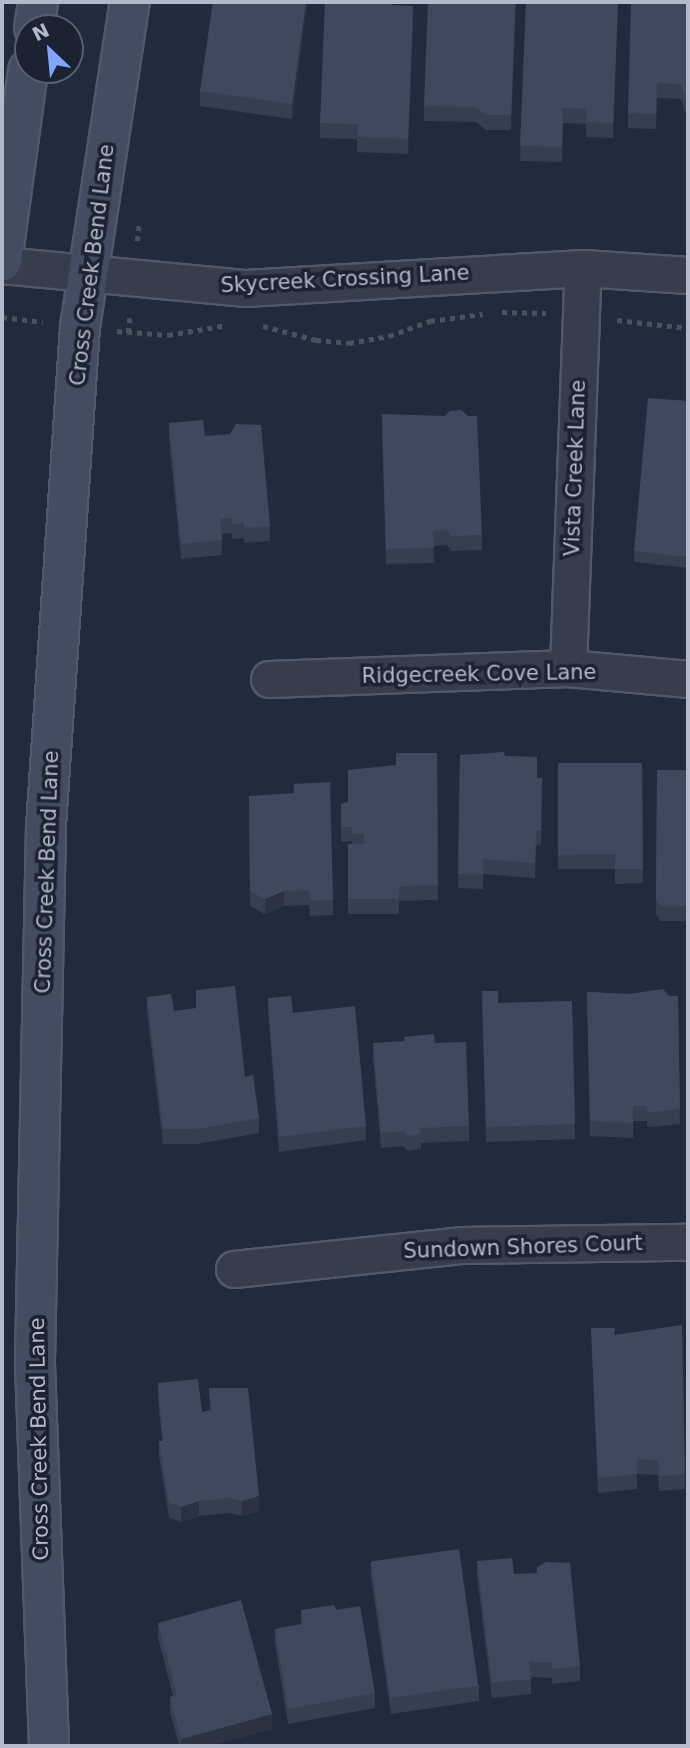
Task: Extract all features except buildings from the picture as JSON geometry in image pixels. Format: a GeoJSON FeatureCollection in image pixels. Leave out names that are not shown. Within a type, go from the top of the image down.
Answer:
{"type":"FeatureCollection","features":[{"type":"Feature","properties":{"kind":"main road","name":"Cross Creek Bend Lane"},"geometry":{"type":"LineString","coordinates":[[49,1746],[35,1346],[46,826],[80,327],[130,2]]}},
{"type":"Feature","properties":{"kind":"main road"},"geometry":{"type":"LineString","coordinates":[[2,263],[26,84]]}},
{"type":"Feature","properties":{"kind":"street","name":"Skycreek Crossing Lane"},"geometry":{"type":"LineString","coordinates":[[2,263],[86,275],[246,288],[583,268],[688,275]]}},
{"type":"Feature","properties":{"kind":"street","name":"Vista Creek Lane"},"geometry":{"type":"LineString","coordinates":[[568,668],[583,268]]}},
{"type":"Feature","properties":{"kind":"street","name":"Ridgecreek Cove Lane"},"geometry":{"type":"LineString","coordinates":[[269,679],[568,668],[688,679]]}},
{"type":"Feature","properties":{"kind":"street","name":"Sundown Shores Court"},"geometry":{"type":"LineString","coordinates":[[234,1269],[461,1245],[688,1242]]}},
{"type":"Feature","properties":{"kind":"path"},"geometry":{"type":"LineString","coordinates":[[500,312],[581,316],[688,328]]}},
{"type":"Feature","properties":{"kind":"path"},"geometry":{"type":"LineString","coordinates":[[254,326],[316,340],[349,343],[389,336],[430,321],[487,313]]}},
{"type":"Feature","properties":{"kind":"path"},"geometry":{"type":"LineString","coordinates":[[2,317],[168,335],[235,324]]}}]}
